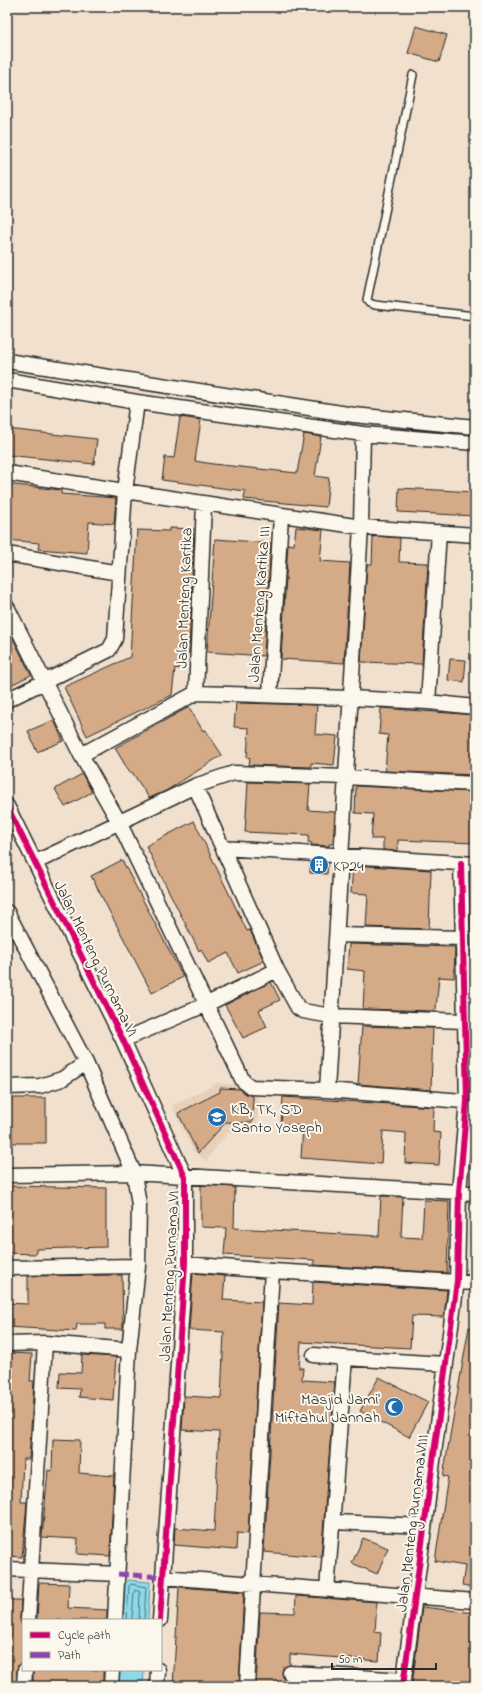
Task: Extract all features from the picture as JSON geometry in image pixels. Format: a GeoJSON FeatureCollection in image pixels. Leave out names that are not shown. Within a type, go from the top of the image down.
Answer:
{"type":"FeatureCollection","features":[{"type":"Feature","properties":{"kind":"street"},"geometry":{"type":"LineString","coordinates":[[7,362],[354,415],[475,427]]}},
{"type":"Feature","properties":{"kind":"street"},"geometry":{"type":"LineString","coordinates":[[7,380],[137,402],[362,434],[475,444]]}},
{"type":"Feature","properties":{"kind":"street"},"geometry":{"type":"LineString","coordinates":[[7,700],[109,650],[112,646],[115,639],[125,491],[137,402]]}},
{"type":"Feature","properties":{"kind":"street"},"geometry":{"type":"LineString","coordinates":[[326,1090],[337,935],[361,527],[362,434]]}},
{"type":"Feature","properties":{"kind":"street"},"geometry":{"type":"LineString","coordinates":[[7,473],[361,527],[475,535]]}},
{"type":"Feature","properties":{"kind":"street","name":"Jalan Menteng Kartika"},"geometry":{"type":"LineString","coordinates":[[196,694],[204,504]]}},
{"type":"Feature","properties":{"kind":"street","name":"Jalan Menteng Kartika III"},"geometry":{"type":"LineString","coordinates":[[270,695],[281,516]]}},
{"type":"Feature","properties":{"kind":"street"},"geometry":{"type":"LineString","coordinates":[[428,702],[439,532]]}},
{"type":"Feature","properties":{"kind":"street"},"geometry":{"type":"LineString","coordinates":[[7,554],[119,573]]}},
{"type":"Feature","properties":{"kind":"street"},"geometry":{"type":"LineString","coordinates":[[7,607],[81,755],[118,822],[243,1081],[251,1087],[326,1090],[471,1101]]}},
{"type":"Feature","properties":{"kind":"street"},"geometry":{"type":"LineString","coordinates":[[81,755],[196,694],[350,698],[475,706]]}},
{"type":"Feature","properties":{"kind":"street"},"geometry":{"type":"LineString","coordinates":[[36,862],[195,786],[234,773],[475,784]]}},
{"type":"Feature","properties":{"kind":"street"},"geometry":{"type":"LineString","coordinates":[[195,786],[277,970],[298,1008],[303,1011],[331,1016],[464,1021]]}},
{"type":"Feature","properties":{"kind":"street","name":"Jalan Menteng Purnama VI"},"geometry":{"type":"LineString","coordinates":[[7,806],[36,862],[122,1040],[179,1176],[184,1264],[160,1619]]}},
{"type":"Feature","properties":{"kind":"street"},"geometry":{"type":"LineString","coordinates":[[223,848],[341,857],[468,863]]}},
{"type":"Feature","properties":{"kind":"street","name":"Jalan Menteng Purnama VIII"},"geometry":{"type":"LineString","coordinates":[[403,1683],[457,1281],[459,1192],[471,1101],[464,1021],[462,938],[468,863]]}},
{"type":"Feature","properties":{"kind":"street","name":"Jalan Menteng Purnama VI"},"geometry":{"type":"LineString","coordinates":[[7,912],[86,1063],[138,1174],[140,1212],[138,1266],[129,1350],[115,1619]]}},
{"type":"Feature","properties":{"kind":"street"},"geometry":{"type":"LineString","coordinates":[[337,935],[462,938]]}},
{"type":"Feature","properties":{"kind":"street"},"geometry":{"type":"LineString","coordinates":[[122,1040],[205,1005],[277,970]]}},
{"type":"Feature","properties":{"kind":"street"},"geometry":{"type":"LineString","coordinates":[[7,1087],[40,1086],[62,1079],[86,1063]]}},
{"type":"Feature","properties":{"kind":"street"},"geometry":{"type":"LineString","coordinates":[[7,1175],[138,1174],[475,1193]]}},
{"type":"Feature","properties":{"kind":"street"},"geometry":{"type":"LineString","coordinates":[[184,1264],[272,1271],[475,1283]]}},
{"type":"Feature","properties":{"kind":"street"},"geometry":{"type":"LineString","coordinates":[[7,1268],[138,1266]]}},
{"type":"Feature","properties":{"kind":"street"},"geometry":{"type":"LineString","coordinates":[[247,1686],[272,1271]]}},
{"type":"Feature","properties":{"kind":"street"},"geometry":{"type":"LineString","coordinates":[[28,1619],[30,1570],[39,1463],[45,1343]]}},
{"type":"Feature","properties":{"kind":"street"},"geometry":{"type":"LineString","coordinates":[[7,1344],[45,1343],[129,1350]]}},
{"type":"Feature","properties":{"kind":"street"},"geometry":{"type":"LineString","coordinates":[[314,1355],[445,1364]]}},
{"type":"Feature","properties":{"kind":"street"},"geometry":{"type":"LineString","coordinates":[[327,1590],[334,1522],[345,1358]]}},
{"type":"Feature","properties":{"kind":"street"},"geometry":{"type":"LineString","coordinates":[[334,1522],[424,1526]]}},
{"type":"Feature","properties":{"kind":"street"},"geometry":{"type":"LineString","coordinates":[[7,1569],[118,1574]]}},
{"type":"Feature","properties":{"kind":"street"},"geometry":{"type":"LineString","coordinates":[[162,1577],[475,1601]]}},
{"type":"Feature","properties":{"kind":"street"},"geometry":{"type":"LineString","coordinates":[[24,1686],[25,1671]]}},
{"type":"Feature","properties":{"kind":"street"},"geometry":{"type":"LineString","coordinates":[[111,1686],[112,1671]]}},
{"type":"Feature","properties":{"kind":"street"},"geometry":{"type":"LineString","coordinates":[[157,1686],[158,1671]]}},
{"type":"Feature","properties":{"kind":"street"},"geometry":{"type":"LineString","coordinates":[[290,1673],[326,1681],[403,1683]]}},
{"type":"Feature","properties":{"kind":"lane"},"geometry":{"type":"LineString","coordinates":[[413,75],[367,300],[369,303],[375,305],[475,316]]}},
{"type":"Feature","properties":{"kind":"shaded area","name":"KB, TK, SD Santo Yoseph"},"geometry":{"type":"Polygon","coordinates":[[[217,1083],[259,1087],[257,1128],[228,1132],[206,1161],[193,1151],[172,1106],[217,1083]]]}},
{"type":"Feature","properties":{"kind":"water"},"geometry":{"type":"Polygon","coordinates":[[[128,1580],[150,1582],[148,1619],[123,1619],[125,1584],[128,1580]]]}},
{"type":"Feature","properties":{"kind":"water"},"geometry":{"type":"Polygon","coordinates":[[[120,1671],[144,1671],[143,1686],[119,1686],[120,1671]]]}},
{"type":"Feature","properties":{"kind":"building"},"geometry":{"type":"Polygon","coordinates":[[[416,26],[447,35],[439,62],[408,53],[416,26]]]}},
{"type":"Feature","properties":{"kind":"building"},"geometry":{"type":"Polygon","coordinates":[[[180,417],[201,420],[195,461],[213,464],[297,473],[304,434],[321,437],[315,476],[329,478],[326,507],[244,499],[245,491],[162,480],[165,457],[174,458],[180,417]]]}},
{"type":"Feature","properties":{"kind":"building"},"geometry":{"type":"Polygon","coordinates":[[[7,429],[97,439],[94,464],[7,455],[7,429]]]}},
{"type":"Feature","properties":{"kind":"building"},"geometry":{"type":"Polygon","coordinates":[[[7,484],[61,490],[61,494],[116,498],[114,524],[89,522],[87,553],[38,549],[39,543],[7,540],[7,484]]]}},
{"type":"Feature","properties":{"kind":"building"},"geometry":{"type":"Polygon","coordinates":[[[399,488],[475,492],[475,516],[398,512],[399,488]]]}},
{"type":"Feature","properties":{"kind":"building"},"geometry":{"type":"Polygon","coordinates":[[[296,527],[323,530],[320,561],[350,563],[344,663],[281,659],[288,544],[294,545],[296,527]]]}},
{"type":"Feature","properties":{"kind":"building"},"geometry":{"type":"Polygon","coordinates":[[[169,528],[194,529],[189,653],[180,653],[179,669],[175,668],[172,695],[87,736],[64,687],[130,657],[137,530],[169,531],[169,528]]]}},
{"type":"Feature","properties":{"kind":"building"},"geometry":{"type":"Polygon","coordinates":[[[373,536],[400,538],[399,562],[428,563],[422,664],[361,662],[367,564],[372,564],[373,536]]]}},
{"type":"Feature","properties":{"kind":"building"},"geometry":{"type":"Polygon","coordinates":[[[215,539],[271,543],[264,656],[207,652],[215,539]]]}},
{"type":"Feature","properties":{"kind":"building"},"geometry":{"type":"Polygon","coordinates":[[[7,626],[31,675],[7,687],[7,626]]]}},
{"type":"Feature","properties":{"kind":"building"},"geometry":{"type":"Polygon","coordinates":[[[450,659],[466,660],[464,682],[448,680],[450,659]]]}},
{"type":"Feature","properties":{"kind":"building"},"geometry":{"type":"Polygon","coordinates":[[[236,703],[317,705],[315,734],[337,736],[334,765],[311,763],[311,767],[249,765],[250,758],[247,757],[249,728],[234,727],[236,703]]]}},
{"type":"Feature","properties":{"kind":"building"},"geometry":{"type":"Polygon","coordinates":[[[189,707],[203,731],[205,729],[222,755],[166,791],[149,798],[132,772],[130,773],[115,748],[189,707]]]}},
{"type":"Feature","properties":{"kind":"building"},"geometry":{"type":"Polygon","coordinates":[[[381,708],[475,715],[475,775],[385,771],[388,735],[379,734],[381,708]]]}},
{"type":"Feature","properties":{"kind":"building"},"geometry":{"type":"Polygon","coordinates":[[[54,720],[63,741],[37,752],[28,731],[54,720]]]}},
{"type":"Feature","properties":{"kind":"building"},"geometry":{"type":"Polygon","coordinates":[[[82,774],[92,792],[65,807],[55,789],[82,774]]]}},
{"type":"Feature","properties":{"kind":"building"},"geometry":{"type":"Polygon","coordinates":[[[248,782],[310,784],[308,810],[335,812],[333,844],[329,844],[329,846],[311,845],[312,843],[308,842],[309,835],[245,832],[248,782]]]}},
{"type":"Feature","properties":{"kind":"building"},"geometry":{"type":"Polygon","coordinates":[[[356,786],[475,792],[475,843],[398,840],[398,851],[383,850],[383,839],[371,839],[373,814],[355,813],[356,786]]]}},
{"type":"Feature","properties":{"kind":"building"},"geometry":{"type":"Polygon","coordinates":[[[194,821],[247,931],[250,930],[264,961],[238,973],[228,953],[208,963],[201,949],[199,951],[146,846],[194,821]]]}},
{"type":"Feature","properties":{"kind":"building"},"geometry":{"type":"Polygon","coordinates":[[[122,860],[183,977],[152,993],[91,876],[122,860]]]}},
{"type":"Feature","properties":{"kind":"building","name":"KP24"},"geometry":{"type":"Polygon","coordinates":[[[310,862],[328,863],[327,874],[310,873],[310,862]]]}},
{"type":"Feature","properties":{"kind":"building"},"geometry":{"type":"Polygon","coordinates":[[[353,865],[431,870],[429,929],[366,927],[368,894],[351,893],[353,865]]]}},
{"type":"Feature","properties":{"kind":"building"},"geometry":{"type":"Polygon","coordinates":[[[349,944],[455,947],[454,978],[439,977],[436,1009],[434,1011],[363,1009],[365,971],[347,969],[349,944]]]}},
{"type":"Feature","properties":{"kind":"building"},"geometry":{"type":"Polygon","coordinates":[[[271,982],[280,1000],[259,1010],[267,1027],[243,1038],[225,1005],[271,982]]]}},
{"type":"Feature","properties":{"kind":"building"},"geometry":{"type":"Polygon","coordinates":[[[362,1026],[433,1028],[431,1090],[358,1084],[362,1026]]]}},
{"type":"Feature","properties":{"kind":"building","name":"KB, TK, SD Santo Yoseph"},"geometry":{"type":"Polygon","coordinates":[[[220,1088],[240,1089],[246,1094],[253,1096],[252,1123],[226,1122],[198,1153],[178,1113],[220,1092],[220,1088]]]}},
{"type":"Feature","properties":{"kind":"building"},"geometry":{"type":"Polygon","coordinates":[[[283,1097],[434,1107],[433,1132],[441,1133],[439,1165],[405,1163],[406,1133],[383,1131],[381,1164],[301,1158],[303,1126],[281,1124],[283,1097]]]}},
{"type":"Feature","properties":{"kind":"building"},"geometry":{"type":"Polygon","coordinates":[[[7,1098],[46,1098],[46,1143],[7,1143],[7,1098]]]}},
{"type":"Feature","properties":{"kind":"building"},"geometry":{"type":"Polygon","coordinates":[[[201,1185],[235,1187],[234,1228],[379,1236],[381,1196],[403,1197],[401,1237],[422,1238],[424,1200],[449,1201],[447,1273],[314,1265],[314,1260],[224,1255],[226,1228],[201,1227],[201,1185]]]}},
{"type":"Feature","properties":{"kind":"building"},"geometry":{"type":"Polygon","coordinates":[[[7,1186],[106,1188],[106,1247],[36,1249],[36,1254],[7,1253],[7,1186]]]}},
{"type":"Feature","properties":{"kind":"building"},"geometry":{"type":"Polygon","coordinates":[[[193,1273],[225,1276],[223,1300],[262,1302],[248,1534],[237,1533],[236,1550],[174,1545],[175,1528],[214,1531],[219,1432],[182,1430],[184,1396],[221,1398],[224,1332],[189,1330],[193,1273]]]}},
{"type":"Feature","properties":{"kind":"building"},"geometry":{"type":"Polygon","coordinates":[[[122,1275],[123,1329],[105,1329],[105,1324],[77,1324],[76,1331],[7,1327],[7,1303],[28,1304],[28,1276],[122,1275]]]}},
{"type":"Feature","properties":{"kind":"building"},"geometry":{"type":"Polygon","coordinates":[[[313,1282],[447,1290],[444,1317],[412,1316],[410,1348],[301,1342],[299,1368],[303,1368],[302,1380],[335,1382],[321,1557],[264,1552],[279,1303],[312,1305],[313,1282]]]}},
{"type":"Feature","properties":{"kind":"building"},"geometry":{"type":"Polygon","coordinates":[[[469,1327],[475,1327],[475,1588],[462,1586],[465,1566],[435,1561],[448,1477],[443,1476],[469,1327]]]}},
{"type":"Feature","properties":{"kind":"building"},"geometry":{"type":"Polygon","coordinates":[[[8,1353],[32,1354],[30,1381],[34,1381],[29,1459],[23,1459],[21,1502],[27,1502],[22,1557],[7,1556],[8,1353]]]}},
{"type":"Feature","properties":{"kind":"building"},"geometry":{"type":"Polygon","coordinates":[[[82,1355],[116,1357],[113,1400],[79,1397],[80,1389],[59,1388],[60,1372],[81,1373],[82,1355]]]}},
{"type":"Feature","properties":{"kind":"building","name":"Masjid Jami' Miftahul Jannah"},"geometry":{"type":"Polygon","coordinates":[[[379,1377],[428,1402],[409,1437],[360,1411],[379,1377]]]}},
{"type":"Feature","properties":{"kind":"building"},"geometry":{"type":"Polygon","coordinates":[[[53,1439],[80,1440],[79,1473],[114,1476],[110,1556],[77,1554],[78,1539],[42,1537],[48,1470],[52,1471],[53,1439]]]}},
{"type":"Feature","properties":{"kind":"building"},"geometry":{"type":"Polygon","coordinates":[[[363,1538],[388,1548],[377,1574],[352,1563],[363,1538]]]}},
{"type":"Feature","properties":{"kind":"building"},"geometry":{"type":"Polygon","coordinates":[[[39,1583],[69,1584],[68,1608],[107,1610],[107,1619],[37,1619],[39,1583]]]}},
{"type":"Feature","properties":{"kind":"building"},"geometry":{"type":"Polygon","coordinates":[[[179,1587],[244,1592],[239,1686],[173,1686],[179,1587]]]}},
{"type":"Feature","properties":{"kind":"building"},"geometry":{"type":"Polygon","coordinates":[[[296,1596],[377,1602],[375,1632],[381,1633],[379,1661],[290,1654],[290,1665],[283,1668],[282,1672],[283,1677],[289,1681],[288,1686],[256,1686],[260,1612],[295,1613],[296,1596]]]}},
{"type":"Feature","properties":{"kind":"building"},"geometry":{"type":"Polygon","coordinates":[[[7,1600],[21,1600],[20,1619],[22,1624],[22,1663],[18,1665],[16,1686],[7,1686],[7,1600]]]}},
{"type":"Feature","properties":{"kind":"building"},"geometry":{"type":"Polygon","coordinates":[[[422,1607],[475,1613],[474,1686],[412,1686],[422,1607]]]}},
{"type":"Feature","properties":{"kind":"building"},"geometry":{"type":"Polygon","coordinates":[[[33,1671],[103,1671],[103,1686],[33,1686],[33,1671]]]}},
{"type":"Feature","properties":{"kind":"marked path"},"geometry":{"type":"LineString","coordinates":[[118,1574],[162,1577]]}},
{"type":"Feature","properties":{"kind":"cycle path"},"geometry":{"type":"LineString","coordinates":[[7,806],[123,1040],[185,1177],[185,1264],[160,1619]]}},
{"type":"Feature","properties":{"kind":"cycle path"},"geometry":{"type":"LineString","coordinates":[[403,1686],[457,1281],[459,1192],[467,1101],[461,863]]}},
{"type":"Feature","properties":{"kind":"place","name":"KP24"},"geometry":{"type":"Point","coordinates":[319,865]}},
{"type":"Feature","properties":{"kind":"place","name":"KB, TK, SD Santo Yoseph"},"geometry":{"type":"Point","coordinates":[217,1117]}},
{"type":"Feature","properties":{"kind":"place","name":"Masjid Jami' Miftahul Jannah"},"geometry":{"type":"Point","coordinates":[394,1407]}}]}
